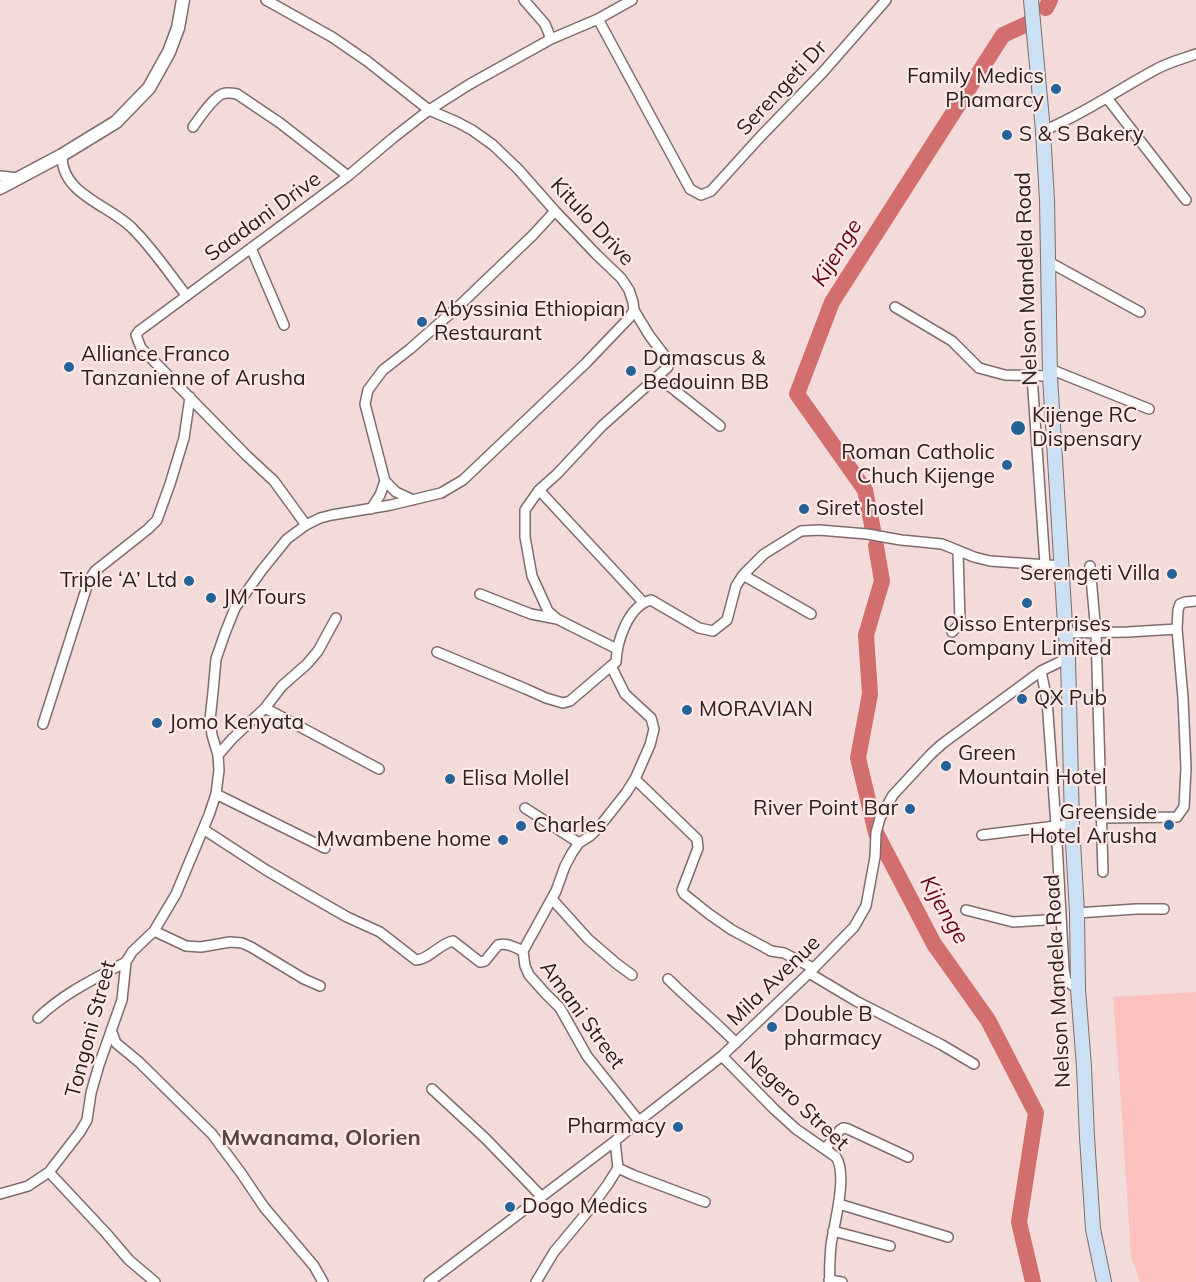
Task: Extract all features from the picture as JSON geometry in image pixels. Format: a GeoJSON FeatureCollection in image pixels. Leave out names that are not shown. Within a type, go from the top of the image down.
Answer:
{"type":"FeatureCollection","features":[{"type":"Feature","properties":{"kind":"main road","name":"Nelson Mandela Road"},"geometry":{"type":"LineString","coordinates":[[1032,5],[1043,131],[1049,262],[1050,373],[1068,658],[1078,989],[1093,1229],[1104,1282]]}},
{"type":"Feature","properties":{"kind":"street"},"geometry":{"type":"LineString","coordinates":[[0,188],[62,155],[116,122],[149,88],[170,52],[183,0]]}},
{"type":"Feature","properties":{"kind":"street","name":"Kitulo Drive"},"geometry":{"type":"LineString","coordinates":[[266,0],[332,37],[367,61],[429,110],[465,126],[493,146],[518,169],[555,211],[621,278],[629,290],[634,310],[668,360],[668,367],[658,377]]}},
{"type":"Feature","properties":{"kind":"street"},"geometry":{"type":"LineString","coordinates":[[524,0],[545,24],[551,39]]}},
{"type":"Feature","properties":{"kind":"street","name":"Saadani Drive"},"geometry":{"type":"LineString","coordinates":[[306,525],[274,481],[141,348],[136,335],[186,295],[348,176],[429,110],[470,84],[551,39],[598,19],[632,0]]}},
{"type":"Feature","properties":{"kind":"street","name":"Serengeti Dr"},"geometry":{"type":"LineString","coordinates":[[598,19],[690,189],[701,195],[711,191],[823,72],[886,0]]}},
{"type":"Feature","properties":{"kind":"street"},"geometry":{"type":"LineString","coordinates":[[1043,131],[1065,122],[1154,70],[1196,54]]}},
{"type":"Feature","properties":{"kind":"street"},"geometry":{"type":"LineString","coordinates":[[193,127],[222,94],[237,94],[280,123],[348,176]]}},
{"type":"Feature","properties":{"kind":"street"},"geometry":{"type":"LineString","coordinates":[[1107,98],[1186,200]]}},
{"type":"Feature","properties":{"kind":"street"},"geometry":{"type":"LineString","coordinates":[[62,155],[63,169],[72,183],[88,198],[130,226],[186,295]]}},
{"type":"Feature","properties":{"kind":"street"},"geometry":{"type":"LineString","coordinates":[[0,176],[18,178]]}},
{"type":"Feature","properties":{"kind":"street"},"geometry":{"type":"LineString","coordinates":[[413,500],[396,492],[385,481],[365,404],[368,390],[384,370],[460,305],[555,211]]}},
{"type":"Feature","properties":{"kind":"street"},"geometry":{"type":"LineString","coordinates":[[250,248],[284,325]]}},
{"type":"Feature","properties":{"kind":"street"},"geometry":{"type":"LineString","coordinates":[[1049,262],[1140,312]]}},
{"type":"Feature","properties":{"kind":"street"},"geometry":{"type":"LineString","coordinates":[[895,307],[952,341],[979,368],[1005,375],[1032,376],[1050,373],[1149,409]]}},
{"type":"Feature","properties":{"kind":"street"},"geometry":{"type":"LineString","coordinates":[[306,525],[332,515],[371,509],[441,493],[463,480],[586,363],[634,310]]}},
{"type":"Feature","properties":{"kind":"street"},"geometry":{"type":"LineString","coordinates":[[1032,376],[1045,564]]}},
{"type":"Feature","properties":{"kind":"street"},"geometry":{"type":"LineString","coordinates":[[616,649],[557,619],[548,611],[532,576],[525,537],[525,510],[539,490],[602,426],[658,377],[720,426]]}},
{"type":"Feature","properties":{"kind":"street"},"geometry":{"type":"LineString","coordinates":[[43,724],[89,580],[95,571],[157,520],[171,484],[184,438],[190,397]]}},
{"type":"Feature","properties":{"kind":"street"},"geometry":{"type":"LineString","coordinates":[[371,509],[385,481]]}},
{"type":"Feature","properties":{"kind":"street"},"geometry":{"type":"LineString","coordinates":[[539,490],[643,602]]}},
{"type":"Feature","properties":{"kind":"street","name":"Tongoni Street"},"geometry":{"type":"LineString","coordinates":[[0,1193],[28,1186],[49,1172],[87,1120],[91,1093],[122,1000],[126,962],[132,952],[154,932],[176,894],[216,794],[218,755],[210,720],[216,659],[225,633],[235,608],[262,570],[287,539],[306,525]]}},
{"type":"Feature","properties":{"kind":"street"},"geometry":{"type":"LineString","coordinates":[[437,652],[546,698],[567,703],[616,662],[616,649],[624,628],[643,602],[651,600],[699,628],[713,631],[727,620],[736,586],[742,575],[764,554],[801,531],[819,530],[867,534],[942,544],[990,561],[1062,566]]}},
{"type":"Feature","properties":{"kind":"street"},"geometry":{"type":"LineString","coordinates":[[952,632],[960,622],[957,551]]}},
{"type":"Feature","properties":{"kind":"street"},"geometry":{"type":"LineString","coordinates":[[1090,566],[1096,633],[1103,872]]}},
{"type":"Feature","properties":{"kind":"street"},"geometry":{"type":"LineString","coordinates":[[742,575],[811,614]]}},
{"type":"Feature","properties":{"kind":"street"},"geometry":{"type":"LineString","coordinates":[[480,594],[531,614],[557,619]]}},
{"type":"Feature","properties":{"kind":"street"},"geometry":{"type":"LineString","coordinates":[[1102,818],[1177,817],[1184,807],[1186,768],[1177,629],[1178,610],[1180,604],[1196,601]]}},
{"type":"Feature","properties":{"kind":"street"},"geometry":{"type":"LineString","coordinates":[[218,755],[265,708],[282,686],[307,664],[318,651],[336,618]]}},
{"type":"Feature","properties":{"kind":"street"},"geometry":{"type":"LineString","coordinates":[[1065,633],[1177,629]]}},
{"type":"Feature","properties":{"kind":"street","name":"Mila Avenue"},"geometry":{"type":"LineString","coordinates":[[429,1282],[615,1141],[722,1056],[811,971],[861,917],[866,906],[875,856],[876,833],[880,818],[893,795],[931,754],[1041,671],[1068,658]]}},
{"type":"Feature","properties":{"kind":"street","name":"Amani Street"},"geometry":{"type":"LineString","coordinates":[[611,666],[626,694],[651,718],[654,729],[650,745],[635,779],[600,826],[579,843],[572,853],[552,899],[524,951],[525,966],[529,975],[560,1008],[587,1056],[639,1121]]}},
{"type":"Feature","properties":{"kind":"street"},"geometry":{"type":"LineString","coordinates":[[1041,671],[1047,700],[1064,969],[1066,981],[1078,989]]}},
{"type":"Feature","properties":{"kind":"street"},"geometry":{"type":"LineString","coordinates":[[265,708],[379,769]]}},
{"type":"Feature","properties":{"kind":"street"},"geometry":{"type":"LineString","coordinates":[[635,779],[697,840],[698,848],[682,890],[684,894],[732,930],[771,951],[784,953],[856,1001],[974,1064]]}},
{"type":"Feature","properties":{"kind":"street"},"geometry":{"type":"LineString","coordinates":[[216,794],[325,848]]}},
{"type":"Feature","properties":{"kind":"street"},"geometry":{"type":"LineString","coordinates":[[525,808],[579,843]]}},
{"type":"Feature","properties":{"kind":"street"},"geometry":{"type":"LineString","coordinates":[[982,835],[1072,824]]}},
{"type":"Feature","properties":{"kind":"street"},"geometry":{"type":"LineString","coordinates":[[203,829],[266,870],[347,917],[380,932],[416,960],[422,959],[453,941],[480,962],[485,961],[501,944],[524,951]]}},
{"type":"Feature","properties":{"kind":"street"},"geometry":{"type":"LineString","coordinates":[[552,899],[588,939],[632,975]]}},
{"type":"Feature","properties":{"kind":"street"},"geometry":{"type":"LineString","coordinates":[[1077,913],[1164,909]]}},
{"type":"Feature","properties":{"kind":"street"},"geometry":{"type":"LineString","coordinates":[[966,910],[1013,922],[1061,919]]}},
{"type":"Feature","properties":{"kind":"street"},"geometry":{"type":"LineString","coordinates":[[154,932],[186,946],[201,947],[230,942],[242,943],[320,986]]}},
{"type":"Feature","properties":{"kind":"street"},"geometry":{"type":"LineString","coordinates":[[38,1018],[69,992],[126,962]]}},
{"type":"Feature","properties":{"kind":"street"},"geometry":{"type":"LineString","coordinates":[[668,980],[736,1043]]}},
{"type":"Feature","properties":{"kind":"street"},"geometry":{"type":"LineString","coordinates":[[111,1030],[116,1043],[140,1062],[212,1134],[264,1207],[314,1266],[323,1282]]}},
{"type":"Feature","properties":{"kind":"street","name":"Negero Street"},"geometry":{"type":"LineString","coordinates":[[722,1056],[796,1129],[836,1157],[839,1162],[841,1173],[839,1204],[831,1248],[830,1281]]}},
{"type":"Feature","properties":{"kind":"street"},"geometry":{"type":"LineString","coordinates":[[432,1089],[486,1139],[541,1196]]}},
{"type":"Feature","properties":{"kind":"street"},"geometry":{"type":"LineString","coordinates":[[825,1149],[843,1128],[908,1157]]}},
{"type":"Feature","properties":{"kind":"street"},"geometry":{"type":"LineString","coordinates":[[536,1282],[554,1252],[590,1210],[618,1168],[615,1141]]}},
{"type":"Feature","properties":{"kind":"street"},"geometry":{"type":"LineString","coordinates":[[618,1168],[705,1202]]}},
{"type":"Feature","properties":{"kind":"street"},"geometry":{"type":"LineString","coordinates":[[49,1172],[129,1260],[155,1282]]}},
{"type":"Feature","properties":{"kind":"street"},"geometry":{"type":"LineString","coordinates":[[839,1204],[948,1237]]}},
{"type":"Feature","properties":{"kind":"street"},"geometry":{"type":"LineString","coordinates":[[833,1231],[890,1246]]}},
{"type":"Feature","properties":{"kind":"street"},"geometry":{"type":"LineString","coordinates":[[830,1281],[842,1282]]}},
{"type":"Feature","properties":{"kind":"shaded area"},"geometry":{"type":"Polygon","coordinates":[[[1196,992],[1196,1282],[1140,1282],[1131,1256],[1113,997],[1196,992]]]}},
{"type":"Feature","properties":{"kind":"waterway"},"geometry":{"type":"LineString","coordinates":[[1046,8],[1050,0]]}},
{"type":"Feature","properties":{"kind":"waterway","name":"Kijenge"},"geometry":{"type":"LineString","coordinates":[[873,530],[865,490],[797,394],[832,302],[1003,35],[1029,23]]}},
{"type":"Feature","properties":{"kind":"waterway","name":"Kijenge"},"geometry":{"type":"LineString","coordinates":[[876,546],[882,581],[866,635],[870,694],[858,758],[876,833],[934,944],[988,1020],[1036,1113],[1019,1222],[1033,1282]]}},
{"type":"Feature","properties":{"kind":"place","name":"Family Medics Phamarcy"},"geometry":{"type":"Point","coordinates":[1056,89]}},
{"type":"Feature","properties":{"kind":"place","name":"S & S Bakery"},"geometry":{"type":"Point","coordinates":[1007,135]}},
{"type":"Feature","properties":{"kind":"place","name":"Abyssinia Ethiopian Restaurant"},"geometry":{"type":"Point","coordinates":[422,322]}},
{"type":"Feature","properties":{"kind":"place","name":"Alliance Franco Tanzanienne of Arusha"},"geometry":{"type":"Point","coordinates":[69,367]}},
{"type":"Feature","properties":{"kind":"place","name":"Damascus & Bedouinn BB"},"geometry":{"type":"Point","coordinates":[631,371]}},
{"type":"Feature","properties":{"kind":"place","name":"Kijenge RC Dispensary"},"geometry":{"type":"Point","coordinates":[1018,428]}},
{"type":"Feature","properties":{"kind":"place","name":"Roman Catholic Chuch Kijenge"},"geometry":{"type":"Point","coordinates":[1007,465]}},
{"type":"Feature","properties":{"kind":"place","name":"Siret hostel"},"geometry":{"type":"Point","coordinates":[804,509]}},
{"type":"Feature","properties":{"kind":"place","name":"Serengeti Villa"},"geometry":{"type":"Point","coordinates":[1172,574]}},
{"type":"Feature","properties":{"kind":"place","name":"Triple ‘A’ Ltd"},"geometry":{"type":"Point","coordinates":[189,581]}},
{"type":"Feature","properties":{"kind":"place","name":"JM Tours"},"geometry":{"type":"Point","coordinates":[211,598]}},
{"type":"Feature","properties":{"kind":"place","name":"Oisso Enterprises Company Limited"},"geometry":{"type":"Point","coordinates":[1027,603]}},
{"type":"Feature","properties":{"kind":"place","name":"QX Pub"},"geometry":{"type":"Point","coordinates":[1022,699]}},
{"type":"Feature","properties":{"kind":"place","name":"MORAVIAN"},"geometry":{"type":"Point","coordinates":[687,710]}},
{"type":"Feature","properties":{"kind":"place","name":"Jomo Kenyata"},"geometry":{"type":"Point","coordinates":[157,723]}},
{"type":"Feature","properties":{"kind":"place","name":"Green Mountain Hotel"},"geometry":{"type":"Point","coordinates":[946,766]}},
{"type":"Feature","properties":{"kind":"place","name":"Elisa Mollel"},"geometry":{"type":"Point","coordinates":[450,779]}},
{"type":"Feature","properties":{"kind":"place","name":"River Point Bar"},"geometry":{"type":"Point","coordinates":[910,809]}},
{"type":"Feature","properties":{"kind":"place","name":"Greenside Hotel Arusha"},"geometry":{"type":"Point","coordinates":[1169,825]}},
{"type":"Feature","properties":{"kind":"place","name":"Charles"},"geometry":{"type":"Point","coordinates":[521,826]}},
{"type":"Feature","properties":{"kind":"place","name":"Mwambene home"},"geometry":{"type":"Point","coordinates":[503,840]}},
{"type":"Feature","properties":{"kind":"place","name":"Double B pharmacy"},"geometry":{"type":"Point","coordinates":[772,1027]}},
{"type":"Feature","properties":{"kind":"place","name":"Pharmacy"},"geometry":{"type":"Point","coordinates":[678,1127]}},
{"type":"Feature","properties":{"kind":"place","name":"Dogo Medics"},"geometry":{"type":"Point","coordinates":[510,1207]}},
{"type":"Feature","properties":{"kind":"district","name":"Mwanama, Olorien"},"geometry":{"type":"Point","coordinates":[321,1138]}}]}
